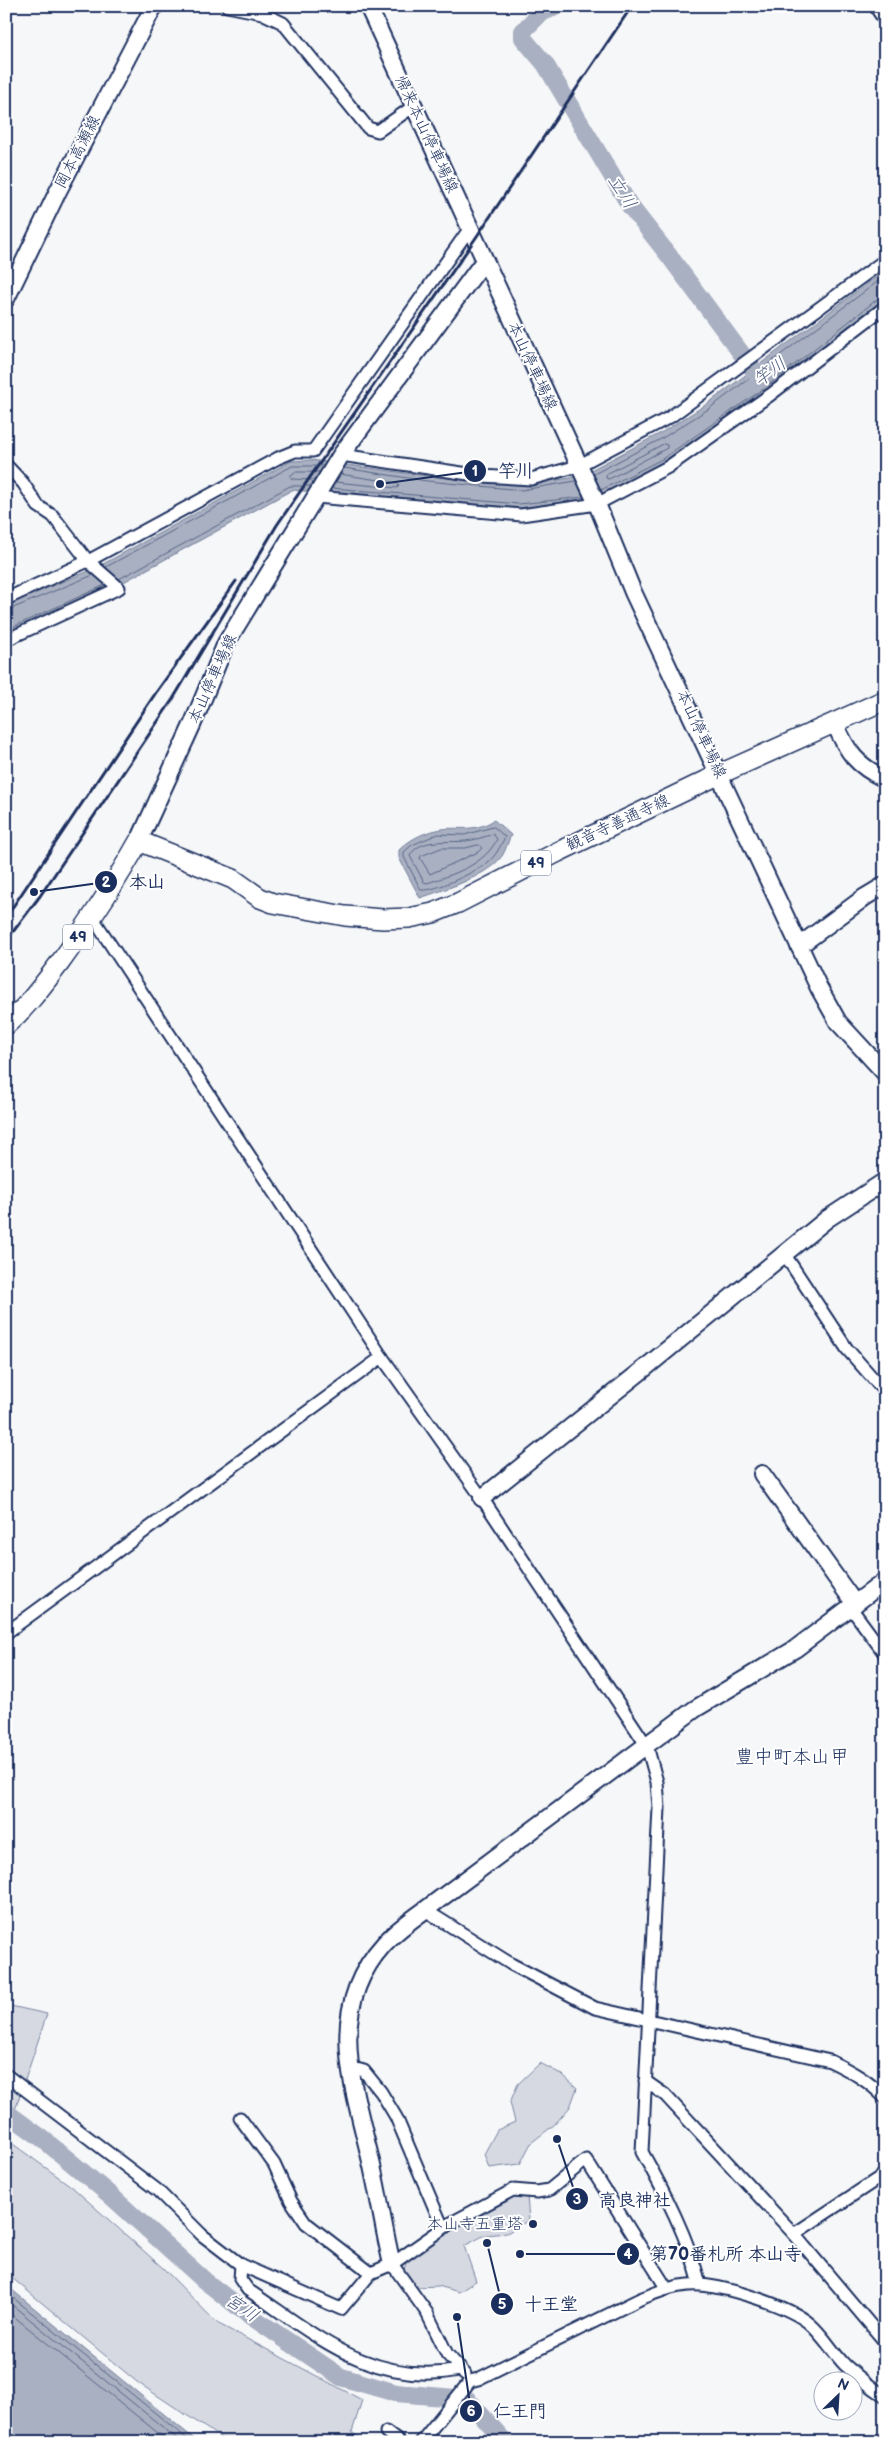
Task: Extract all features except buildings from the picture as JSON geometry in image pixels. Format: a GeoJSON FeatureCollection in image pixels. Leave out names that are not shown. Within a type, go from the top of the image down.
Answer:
{"type":"FeatureCollection","features":[{"type":"Feature","properties":{"kind":"main road","name":"岡本高瀬線"},"geometry":{"type":"LineString","coordinates":[[6,299],[58,191],[154,6]]}},
{"type":"Feature","properties":{"kind":"main road","name":"帰来本山停車場線"},"geometry":{"type":"LineString","coordinates":[[368,6],[484,261]]}},
{"type":"Feature","properties":{"kind":"main road","name":"本山停車場線"},"geometry":{"type":"LineString","coordinates":[[138,841],[193,723],[226,643],[341,455],[484,261],[596,501],[633,592],[800,946],[838,1022],[885,1074]]}},
{"type":"Feature","properties":{"kind":"main road","name":"観音寺善通寺線"},"geometry":{"type":"LineString","coordinates":[[138,841],[233,879],[260,898],[290,907],[344,916],[383,919],[409,918],[458,903],[558,852],[720,774],[836,724],[885,700]]}},
{"type":"Feature","properties":{"kind":"main road"},"geometry":{"type":"LineString","coordinates":[[836,724],[854,759],[865,769],[885,779]]}},
{"type":"Feature","properties":{"kind":"main road","name":"49"},"geometry":{"type":"LineString","coordinates":[[6,1025],[31,1002],[93,918],[113,888],[138,841]]}},
{"type":"Feature","properties":{"kind":"main road"},"geometry":{"type":"LineString","coordinates":[[800,946],[865,897],[885,885]]}},
{"type":"Feature","properties":{"kind":"main road"},"geometry":{"type":"LineString","coordinates":[[482,1498],[785,1255],[826,1219],[885,1181]]}},
{"type":"Feature","properties":{"kind":"main road"},"geometry":{"type":"LineString","coordinates":[[762,1474],[853,1606]]}},
{"type":"Feature","properties":{"kind":"main road"},"geometry":{"type":"LineString","coordinates":[[392,2264],[381,2204],[349,2067],[347,2043],[348,2019],[360,1980],[370,1962],[384,1944],[425,1910],[695,1709],[795,1649],[885,1581]]}},
{"type":"Feature","properties":{"kind":"street"},"geometry":{"type":"LineString","coordinates":[[227,6],[262,13],[283,23],[368,128],[378,131],[414,106]]}},
{"type":"Feature","properties":{"kind":"street"},"geometry":{"type":"LineString","coordinates":[[875,6],[885,21]]}},
{"type":"Feature","properties":{"kind":"street"},"geometry":{"type":"LineString","coordinates":[[6,599],[91,563],[278,458],[295,451],[313,450],[470,228]]}},
{"type":"Feature","properties":{"kind":"street"},"geometry":{"type":"LineString","coordinates":[[341,455],[482,476],[531,479],[580,469],[670,417],[885,260]]}},
{"type":"Feature","properties":{"kind":"street"},"geometry":{"type":"LineString","coordinates":[[316,497],[521,515],[596,501],[668,467],[770,395],[885,307]]}},
{"type":"Feature","properties":{"kind":"street"},"geometry":{"type":"LineString","coordinates":[[6,465],[23,484],[38,506],[53,516],[91,563],[119,588],[6,640]]}},
{"type":"Feature","properties":{"kind":"street"},"geometry":{"type":"LineString","coordinates":[[93,918],[382,1357],[482,1498],[647,1746],[657,1782],[660,1808],[642,2152],[661,2186],[694,2263],[700,2284]]}},
{"type":"Feature","properties":{"kind":"street"},"geometry":{"type":"LineString","coordinates":[[785,1255],[847,1349],[885,1392]]}},
{"type":"Feature","properties":{"kind":"street"},"geometry":{"type":"LineString","coordinates":[[6,1633],[382,1357]]}},
{"type":"Feature","properties":{"kind":"street"},"geometry":{"type":"LineString","coordinates":[[853,1606],[885,1654]]}},
{"type":"Feature","properties":{"kind":"street"},"geometry":{"type":"LineString","coordinates":[[425,1910],[511,1964],[595,2008],[830,2061],[851,2071],[873,2086],[885,2098]]}},
{"type":"Feature","properties":{"kind":"street"},"geometry":{"type":"LineString","coordinates":[[349,2067],[364,2071],[381,2092],[396,2117],[443,2228]]}},
{"type":"Feature","properties":{"kind":"street"},"geometry":{"type":"LineString","coordinates":[[6,2075],[157,2190],[202,2235],[241,2265],[341,2309],[371,2273],[392,2264],[443,2228],[513,2190],[537,2192],[549,2190],[586,2160],[666,2289]]}},
{"type":"Feature","properties":{"kind":"street"},"geometry":{"type":"LineString","coordinates":[[645,2081],[665,2095],[794,2234],[885,2342]]}},
{"type":"Feature","properties":{"kind":"street"},"geometry":{"type":"LineString","coordinates":[[240,2118],[274,2164],[291,2201],[306,2223],[371,2273]]}},
{"type":"Feature","properties":{"kind":"street"},"geometry":{"type":"LineString","coordinates":[[794,2234],[885,2174]]}},
{"type":"Feature","properties":{"kind":"street"},"geometry":{"type":"LineString","coordinates":[[392,2264],[427,2313],[447,2354],[469,2383]]}},
{"type":"Feature","properties":{"kind":"street"},"geometry":{"type":"LineString","coordinates":[[241,2265],[240,2279],[248,2290],[344,2354],[373,2365],[407,2373],[436,2374],[460,2370]]}},
{"type":"Feature","properties":{"kind":"street"},"geometry":{"type":"LineString","coordinates":[[421,2442],[469,2383],[616,2310],[666,2289],[700,2284],[736,2292],[798,2314],[824,2338],[845,2364],[885,2396]]}},
{"type":"Feature","properties":{"kind":"street"},"geometry":{"type":"LineString","coordinates":[[386,2432],[399,2442]]}},
{"type":"Feature","properties":{"kind":"shaded area"},"geometry":{"type":"Polygon","coordinates":[[[6,2005],[47,2014],[6,2137],[6,2005]]]}},
{"type":"Feature","properties":{"kind":"shaded area"},"geometry":{"type":"Polygon","coordinates":[[[540,2063],[563,2075],[577,2088],[570,2107],[554,2125],[531,2143],[520,2164],[489,2168],[484,2154],[497,2130],[515,2122],[510,2102],[518,2084],[540,2063]]]}},
{"type":"Feature","properties":{"kind":"shaded area"},"geometry":{"type":"Polygon","coordinates":[[[6,2139],[71,2186],[164,2269],[217,2323],[362,2400],[352,2432],[365,2442],[227,2442],[137,2382],[6,2273],[6,2139]]]}},
{"type":"Feature","properties":{"kind":"shaded area"},"geometry":{"type":"Polygon","coordinates":[[[512,2193],[527,2196],[529,2220],[507,2233],[485,2235],[464,2246],[476,2281],[459,2292],[438,2286],[417,2287],[403,2272],[409,2255],[512,2193]]]}},
{"type":"Feature","properties":{"kind":"water"},"geometry":{"type":"Polygon","coordinates":[[[885,270],[885,300],[769,392],[664,464],[597,497],[582,503],[519,509],[292,490],[120,584],[6,635],[6,607],[17,600],[94,569],[291,461],[311,460],[427,476],[522,485],[570,478],[587,472],[659,434],[707,404],[885,270]]]}},
{"type":"Feature","properties":{"kind":"water"},"geometry":{"type":"Polygon","coordinates":[[[494,820],[511,835],[502,856],[495,864],[464,882],[420,898],[399,858],[399,850],[411,840],[426,833],[444,829],[479,827],[494,820]]]}},
{"type":"Feature","properties":{"kind":"water"},"geometry":{"type":"Polygon","coordinates":[[[6,2285],[198,2442],[6,2442],[6,2285]]]}},
{"type":"Feature","properties":{"kind":"waterway","name":"立川"},"geometry":{"type":"LineString","coordinates":[[557,6],[541,13],[523,31],[523,38],[545,64],[630,206],[761,380]]}},
{"type":"Feature","properties":{"kind":"waterway","name":"宮川"},"geometry":{"type":"LineString","coordinates":[[6,2112],[43,2139],[110,2195],[205,2281],[246,2313],[341,2377],[396,2393],[467,2399],[505,2442]]}},
{"type":"Feature","properties":{"kind":"railway"},"geometry":{"type":"LineString","coordinates":[[6,941],[40,896],[173,699],[277,525],[475,239],[632,6]]}},
{"type":"Feature","properties":{"kind":"railway"},"geometry":{"type":"LineString","coordinates":[[6,917],[157,691],[236,581]]}},
{"type":"Feature","properties":{"kind":"place","name":"竿川"},"geometry":{"type":"Point","coordinates":[380,484]}},
{"type":"Feature","properties":{"kind":"place","name":"本山"},"geometry":{"type":"Point","coordinates":[34,892]}},
{"type":"Feature","properties":{"kind":"place","name":"高良神社"},"geometry":{"type":"Point","coordinates":[557,2139]}},
{"type":"Feature","properties":{"kind":"place","name":"本山寺五重塔"},"geometry":{"type":"Point","coordinates":[533,2224]}},
{"type":"Feature","properties":{"kind":"place","name":"十王堂"},"geometry":{"type":"Point","coordinates":[487,2243]}},
{"type":"Feature","properties":{"kind":"place","name":"第70番札所 本山寺"},"geometry":{"type":"Point","coordinates":[520,2254]}},
{"type":"Feature","properties":{"kind":"place","name":"仁王門"},"geometry":{"type":"Point","coordinates":[457,2317]}},
{"type":"Feature","properties":{"kind":"district","name":"豊中町本山甲"},"geometry":{"type":"Point","coordinates":[792,1757]}}]}
